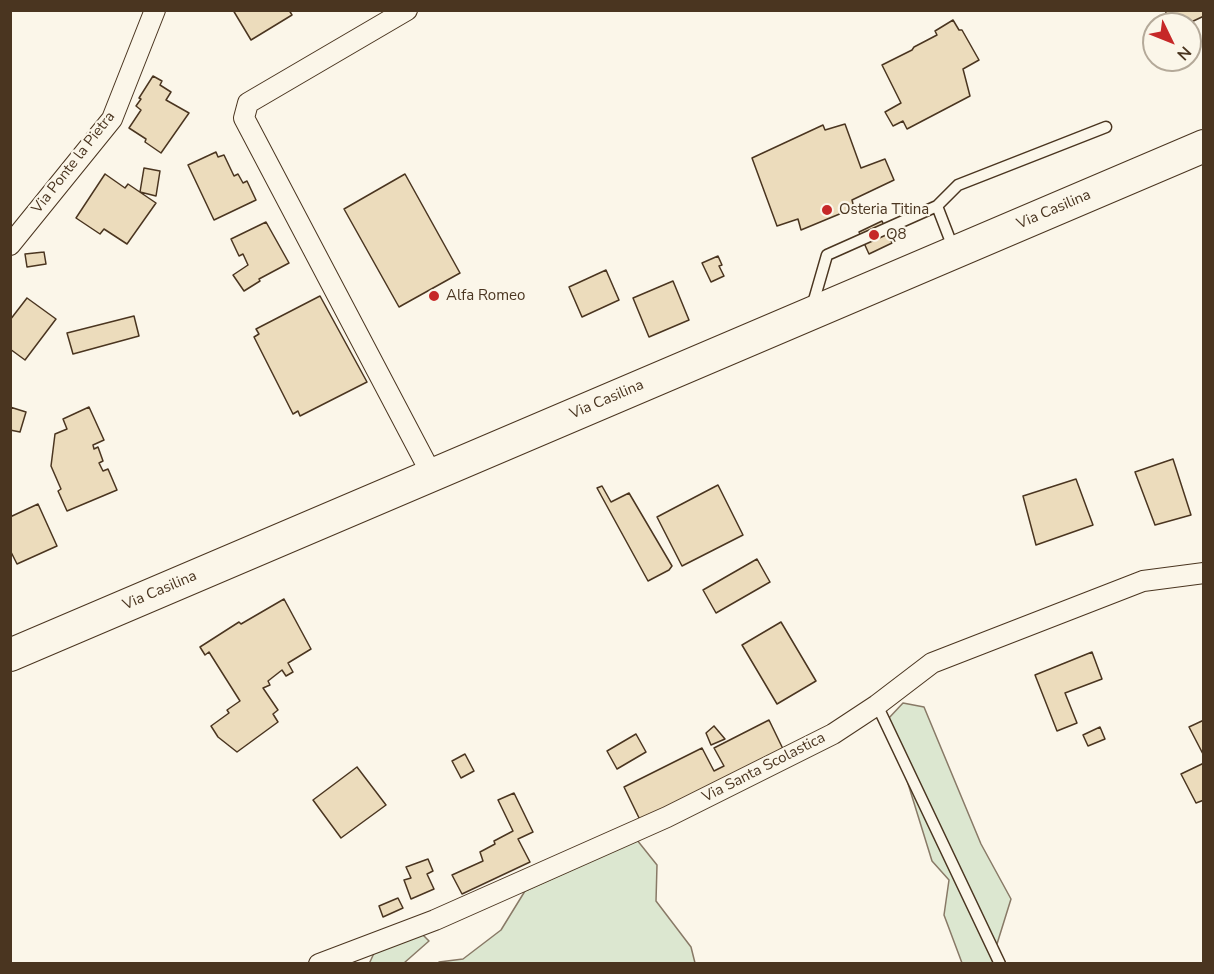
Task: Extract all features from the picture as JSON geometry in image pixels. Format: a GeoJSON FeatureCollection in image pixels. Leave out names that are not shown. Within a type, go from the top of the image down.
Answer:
{"type":"FeatureCollection","features":[{"type":"Feature","properties":{"kind":"main road","name":"Via Casilina"},"geometry":{"type":"LineString","coordinates":[[10,655],[1203,146]]}},
{"type":"Feature","properties":{"kind":"street","name":"Via Ponte la Pietra"},"geometry":{"type":"LineString","coordinates":[[10,245],[112,119],[155,10]]}},
{"type":"Feature","properties":{"kind":"street"},"geometry":{"type":"LineString","coordinates":[[407,10],[248,103],[244,118],[432,475]]}},
{"type":"Feature","properties":{"kind":"street","name":"Via Santa Scolastica"},"geometry":{"type":"LineString","coordinates":[[320,963],[435,920],[667,817],[833,734],[878,705],[932,663],[1143,581],[1203,573]]}},
{"type":"Feature","properties":{"kind":"lane"},"geometry":{"type":"LineString","coordinates":[[810,314],[827,255],[937,206],[958,185],[1106,127]]}},
{"type":"Feature","properties":{"kind":"lane"},"geometry":{"type":"LineString","coordinates":[[937,206],[955,253]]}},
{"type":"Feature","properties":{"kind":"lane"},"geometry":{"type":"LineString","coordinates":[[878,705],[1000,963]]}},
{"type":"Feature","properties":{"kind":"green space"},"geometry":{"type":"Polygon","coordinates":[[[903,703],[924,707],[981,844],[1011,899],[992,960],[994,963],[962,963],[944,915],[949,880],[932,861],[888,719],[903,703]]]}},
{"type":"Feature","properties":{"kind":"green space"},"geometry":{"type":"Polygon","coordinates":[[[637,840],[657,865],[656,901],[691,947],[695,963],[439,964],[439,962],[463,959],[501,930],[525,891],[637,840]]]}},
{"type":"Feature","properties":{"kind":"green space"},"geometry":{"type":"Polygon","coordinates":[[[420,932],[429,941],[404,963],[369,964],[381,938],[420,932]]]}},
{"type":"Feature","properties":{"kind":"building"},"geometry":{"type":"Polygon","coordinates":[[[233,10],[289,10],[292,15],[251,40],[233,10]]]}},
{"type":"Feature","properties":{"kind":"building"},"geometry":{"type":"Polygon","coordinates":[[[1165,10],[1204,10],[1204,16],[1202,17],[1202,12],[1166,12],[1165,10]]]}},
{"type":"Feature","properties":{"kind":"building"},"geometry":{"type":"Polygon","coordinates":[[[953,20],[959,30],[962,30],[979,60],[963,69],[970,96],[907,129],[903,121],[893,126],[885,112],[901,103],[882,65],[937,35],[935,31],[953,20]]]}},
{"type":"Feature","properties":{"kind":"building"},"geometry":{"type":"Polygon","coordinates":[[[153,76],[162,81],[160,85],[171,92],[166,100],[189,113],[161,153],[129,128],[141,110],[136,106],[141,99],[139,98],[153,76]]]}},
{"type":"Feature","properties":{"kind":"building"},"geometry":{"type":"Polygon","coordinates":[[[845,124],[861,168],[885,159],[894,180],[852,200],[854,208],[801,230],[798,219],[777,226],[752,158],[823,125],[825,130],[845,124]]]}},
{"type":"Feature","properties":{"kind":"building"},"geometry":{"type":"Polygon","coordinates":[[[216,152],[218,157],[224,155],[234,176],[238,174],[243,183],[247,181],[256,200],[214,220],[188,165],[216,152]]]}},
{"type":"Feature","properties":{"kind":"building"},"geometry":{"type":"Polygon","coordinates":[[[144,168],[160,171],[156,196],[140,192],[144,168]]]}},
{"type":"Feature","properties":{"kind":"building"},"geometry":{"type":"Polygon","coordinates":[[[105,174],[125,188],[128,184],[156,203],[127,244],[104,229],[100,234],[76,218],[105,174]]]}},
{"type":"Feature","properties":{"kind":"building"},"geometry":{"type":"Polygon","coordinates":[[[405,174],[460,273],[399,307],[344,209],[405,174]]]}},
{"type":"Feature","properties":{"kind":"building"},"geometry":{"type":"Polygon","coordinates":[[[882,221],[892,243],[869,254],[859,232],[882,221]]]}},
{"type":"Feature","properties":{"kind":"building"},"geometry":{"type":"Polygon","coordinates":[[[266,222],[289,263],[259,279],[260,281],[244,291],[233,275],[248,265],[243,254],[239,256],[231,239],[266,222]]]}},
{"type":"Feature","properties":{"kind":"building"},"geometry":{"type":"Polygon","coordinates":[[[44,252],[46,264],[27,267],[25,254],[44,252]]]}},
{"type":"Feature","properties":{"kind":"building"},"geometry":{"type":"Polygon","coordinates":[[[718,256],[722,265],[719,266],[724,276],[711,282],[702,263],[718,256]]]}},
{"type":"Feature","properties":{"kind":"building"},"geometry":{"type":"Polygon","coordinates":[[[606,270],[619,300],[582,317],[569,287],[606,270]]]}},
{"type":"Feature","properties":{"kind":"building"},"geometry":{"type":"Polygon","coordinates":[[[673,281],[689,320],[649,337],[633,298],[673,281]]]}},
{"type":"Feature","properties":{"kind":"building"},"geometry":{"type":"Polygon","coordinates":[[[320,296],[367,382],[300,416],[298,411],[293,414],[254,337],[259,334],[256,329],[320,296]]]}},
{"type":"Feature","properties":{"kind":"building"},"geometry":{"type":"Polygon","coordinates":[[[27,298],[56,319],[25,360],[10,349],[10,320],[27,298]]]}},
{"type":"Feature","properties":{"kind":"building"},"geometry":{"type":"Polygon","coordinates":[[[134,316],[139,336],[73,354],[67,333],[134,316]]]}},
{"type":"Feature","properties":{"kind":"building"},"geometry":{"type":"Polygon","coordinates":[[[10,407],[26,412],[20,432],[10,430],[10,407]]]}},
{"type":"Feature","properties":{"kind":"building"},"geometry":{"type":"Polygon","coordinates":[[[89,407],[104,440],[93,445],[94,449],[98,447],[103,461],[99,463],[103,471],[108,469],[117,490],[67,511],[51,466],[55,434],[67,429],[63,419],[89,407]]]}},
{"type":"Feature","properties":{"kind":"building"},"geometry":{"type":"Polygon","coordinates":[[[1173,459],[1191,515],[1155,525],[1135,472],[1173,459]]]}},
{"type":"Feature","properties":{"kind":"building"},"geometry":{"type":"Polygon","coordinates":[[[1076,479],[1093,525],[1036,545],[1023,496],[1076,479]]]}},
{"type":"Feature","properties":{"kind":"building"},"geometry":{"type":"Polygon","coordinates":[[[718,485],[743,535],[682,566],[657,517],[718,485]]]}},
{"type":"Feature","properties":{"kind":"building"},"geometry":{"type":"Polygon","coordinates":[[[602,486],[611,502],[629,493],[672,566],[669,570],[648,581],[597,488],[602,486]]]}},
{"type":"Feature","properties":{"kind":"building"},"geometry":{"type":"Polygon","coordinates":[[[38,504],[57,546],[17,564],[10,550],[10,517],[38,504]]]}},
{"type":"Feature","properties":{"kind":"building"},"geometry":{"type":"Polygon","coordinates":[[[757,559],[770,582],[716,613],[703,590],[757,559]]]}},
{"type":"Feature","properties":{"kind":"building"},"geometry":{"type":"Polygon","coordinates":[[[284,599],[311,649],[288,663],[293,672],[286,676],[282,670],[268,681],[270,685],[263,688],[278,710],[273,714],[278,722],[237,752],[218,737],[211,726],[229,713],[227,710],[240,701],[209,652],[205,655],[200,647],[239,622],[241,624],[284,599]]]}},
{"type":"Feature","properties":{"kind":"building"},"geometry":{"type":"Polygon","coordinates":[[[781,622],[816,681],[777,704],[742,645],[781,622]]]}},
{"type":"Feature","properties":{"kind":"building"},"geometry":{"type":"Polygon","coordinates":[[[1092,652],[1102,679],[1065,693],[1077,723],[1057,731],[1035,675],[1092,652]]]}},
{"type":"Feature","properties":{"kind":"building"},"geometry":{"type":"Polygon","coordinates":[[[769,720],[784,751],[642,824],[624,787],[702,748],[714,771],[724,766],[714,748],[769,720]]]}},
{"type":"Feature","properties":{"kind":"building"},"geometry":{"type":"Polygon","coordinates":[[[1204,720],[1204,756],[1189,727],[1204,720]]]}},
{"type":"Feature","properties":{"kind":"building"},"geometry":{"type":"Polygon","coordinates":[[[714,726],[725,739],[711,745],[706,733],[714,726]]]}},
{"type":"Feature","properties":{"kind":"building"},"geometry":{"type":"Polygon","coordinates":[[[1100,727],[1105,739],[1088,746],[1083,735],[1100,727]]]}},
{"type":"Feature","properties":{"kind":"building"},"geometry":{"type":"Polygon","coordinates":[[[636,734],[646,752],[617,769],[607,751],[636,734]]]}},
{"type":"Feature","properties":{"kind":"building"},"geometry":{"type":"Polygon","coordinates":[[[465,754],[474,771],[461,778],[452,761],[465,754]]]}},
{"type":"Feature","properties":{"kind":"building"},"geometry":{"type":"Polygon","coordinates":[[[1204,763],[1204,800],[1196,803],[1181,774],[1204,763]]]}},
{"type":"Feature","properties":{"kind":"building"},"geometry":{"type":"Polygon","coordinates":[[[357,767],[386,805],[341,838],[313,800],[357,767]]]}},
{"type":"Feature","properties":{"kind":"building"},"geometry":{"type":"Polygon","coordinates":[[[514,793],[533,832],[518,839],[530,862],[462,894],[452,875],[483,861],[480,852],[513,831],[498,800],[514,793]]]}},
{"type":"Feature","properties":{"kind":"building"},"geometry":{"type":"Polygon","coordinates":[[[428,859],[433,871],[427,874],[434,889],[411,899],[404,880],[411,878],[406,867],[428,859]]]}},
{"type":"Feature","properties":{"kind":"building"},"geometry":{"type":"Polygon","coordinates":[[[398,898],[403,908],[383,917],[379,906],[398,898]]]}},
{"type":"Feature","properties":{"kind":"place","name":"Osteria Titina"},"geometry":{"type":"Point","coordinates":[827,210]}},
{"type":"Feature","properties":{"kind":"place","name":"Q8"},"geometry":{"type":"Point","coordinates":[874,235]}},
{"type":"Feature","properties":{"kind":"place","name":"Alfa Romeo"},"geometry":{"type":"Point","coordinates":[434,296]}}]}
